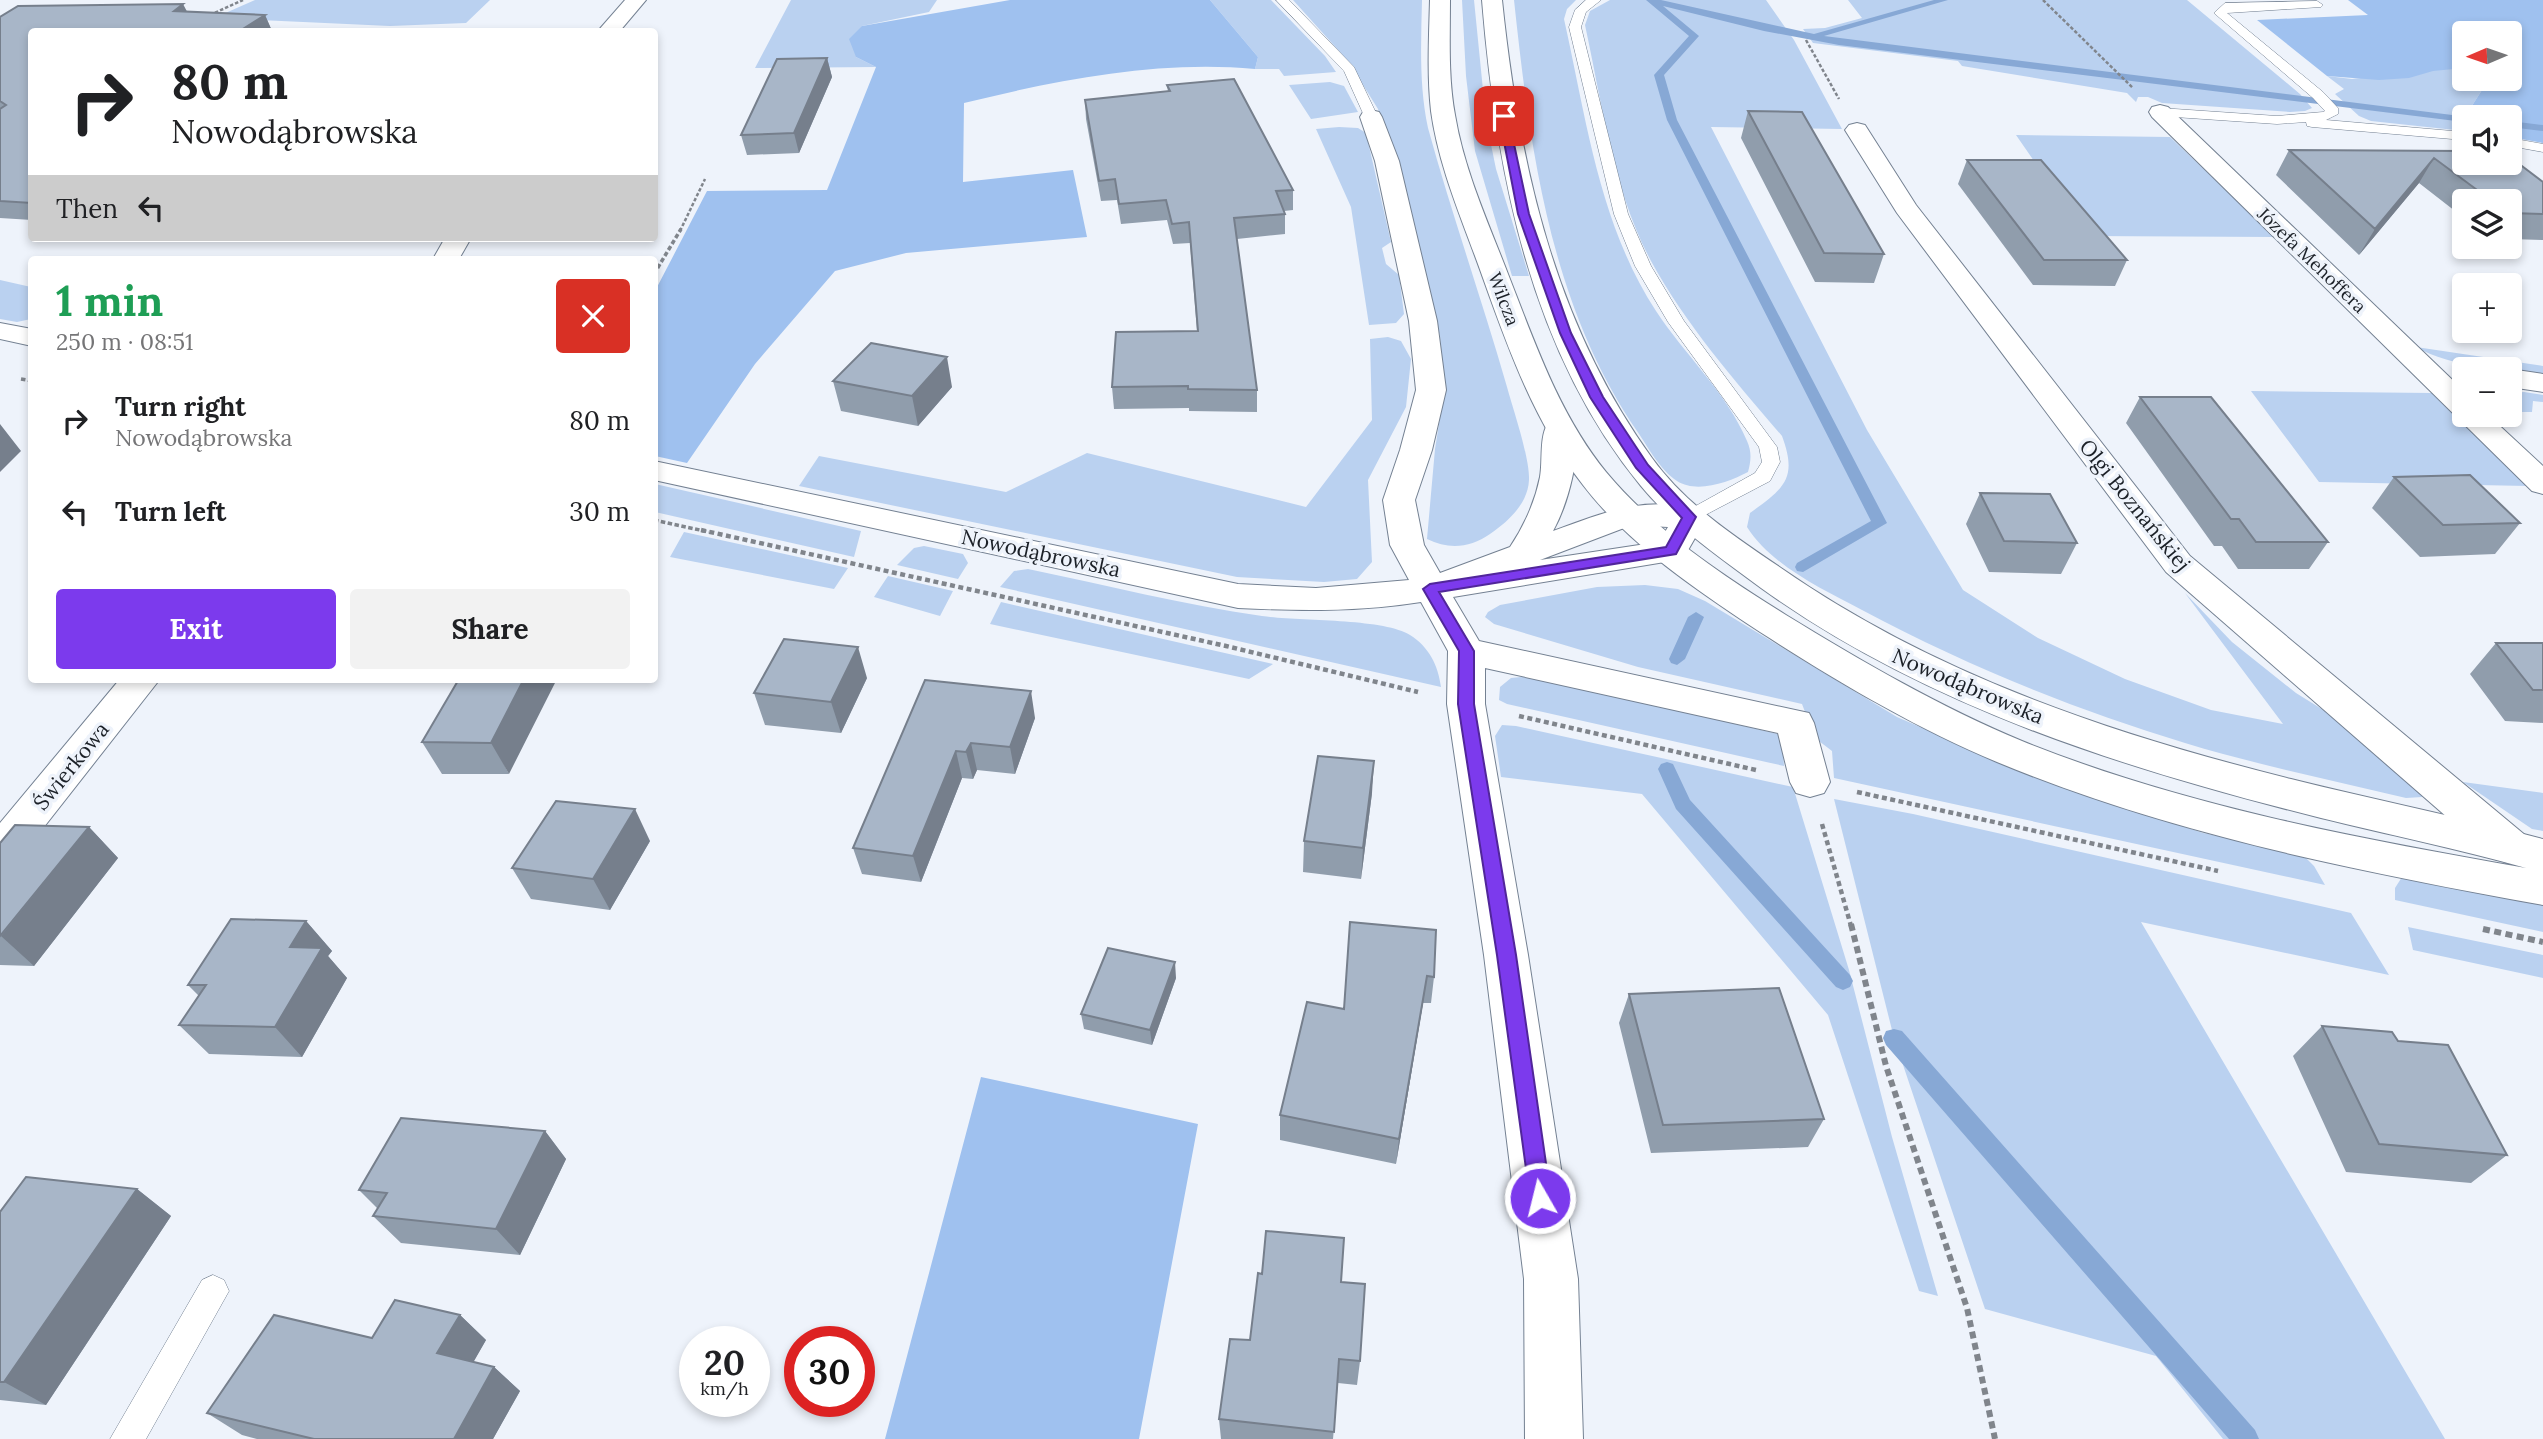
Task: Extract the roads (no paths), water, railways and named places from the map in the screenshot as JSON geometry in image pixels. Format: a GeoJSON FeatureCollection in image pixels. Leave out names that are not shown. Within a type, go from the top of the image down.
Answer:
{"type":"FeatureCollection","features":[{"type":"Feature","properties":{"kind":"street"},"geometry":{"type":"LineString","coordinates":[[611,28],[636,0]]}},
{"type":"Feature","properties":{"kind":"street","name":"Wilcza"},"geometry":{"type":"LineString","coordinates":[[1440,0],[1441,82],[1445,124],[1484,246],[1538,388],[1559,430],[1596,481],[1629,515],[1671,551]]}},
{"type":"Feature","properties":{"kind":"street"},"geometry":{"type":"LineString","coordinates":[[1492,0],[1507,138],[1521,201],[1565,333],[1597,397],[1643,468],[1690,517],[1671,551]]}},
{"type":"Feature","properties":{"kind":"street","name":"Józefa Mehoffera"},"geometry":{"type":"LineString","coordinates":[[2160,112],[2452,396]]}},
{"type":"Feature","properties":{"kind":"street"},"geometry":{"type":"LineString","coordinates":[[1371,117],[1387,161],[1423,321],[1431,390],[1416,450],[1399,500],[1408,545],[1466,651],[1466,704],[1506,955],[1551,1279],[1554,1439]]}},
{"type":"Feature","properties":{"kind":"street","name":"Olgi Boznańskiej"},"geometry":{"type":"LineString","coordinates":[[1857,130],[1906,208],[2178,564],[2526,852]]}},
{"type":"Feature","properties":{"kind":"street"},"geometry":{"type":"LineString","coordinates":[[0,331],[28,337]]}},
{"type":"Feature","properties":{"kind":"street"},"geometry":{"type":"LineString","coordinates":[[2432,377],[2452,377]]}},
{"type":"Feature","properties":{"kind":"street"},"geometry":{"type":"LineString","coordinates":[[2522,380],[2543,383]]}},
{"type":"Feature","properties":{"kind":"street"},"geometry":{"type":"LineString","coordinates":[[2484,427],[2543,484]]}},
{"type":"Feature","properties":{"kind":"street"},"geometry":{"type":"LineString","coordinates":[[1522,555],[1542,525],[1559,465],[1559,430]]}},
{"type":"Feature","properties":{"kind":"street","name":"Nowodąbrowska"},"geometry":{"type":"LineString","coordinates":[[658,471],[1238,596],[1316,600],[1384,596],[1671,551],[1781,631],[1931,714],[2011,752],[2118,791],[2266,834],[2414,865],[2543,888]]}},
{"type":"Feature","properties":{"kind":"street","name":"Nowodąbrowska"},"geometry":{"type":"LineString","coordinates":[[1430,589],[1629,515],[1690,517],[1795,596],[1881,649],[1975,693],[2085,734],[2285,793],[2526,852]]}},
{"type":"Feature","properties":{"kind":"street"},"geometry":{"type":"LineString","coordinates":[[1466,651],[1795,723],[1810,782]]}},
{"type":"Feature","properties":{"kind":"street","name":"Świerkowa"},"geometry":{"type":"LineString","coordinates":[[0,852],[138,683]]}},
{"type":"Feature","properties":{"kind":"lane"},"geometry":{"type":"LineString","coordinates":[[1282,0],[1350,70],[1371,117]]}},
{"type":"Feature","properties":{"kind":"lane"},"geometry":{"type":"LineString","coordinates":[[1595,0],[1588,3],[1577,15],[1574,27],[1621,214],[1643,266],[1676,322],[1768,447],[1771,462],[1763,477],[1690,517]]}},
{"type":"Feature","properties":{"kind":"lane"},"geometry":{"type":"LineString","coordinates":[[2277,120],[2318,118],[2333,111],[2318,94],[2220,13],[2225,7],[2249,5],[2317,5]]}},
{"type":"Feature","properties":{"kind":"lane"},"geometry":{"type":"LineString","coordinates":[[2160,112],[2452,135]]}},
{"type":"Feature","properties":{"kind":"lane"},"geometry":{"type":"LineString","coordinates":[[2522,144],[2543,148]]}},
{"type":"Feature","properties":{"kind":"lane"},"geometry":{"type":"LineString","coordinates":[[127,1439],[213,1291]]}},
{"type":"Feature","properties":{"kind":"waterway"},"geometry":{"type":"LineString","coordinates":[[1650,0],[1764,28],[1839,42],[2452,118]]}},
{"type":"Feature","properties":{"kind":"waterway"},"geometry":{"type":"LineString","coordinates":[[1818,35],[1944,0]]}},
{"type":"Feature","properties":{"kind":"waterway"},"geometry":{"type":"LineString","coordinates":[[1655,4],[1694,36],[1659,75],[1672,120],[1879,523],[1803,567]]}},
{"type":"Feature","properties":{"kind":"waterway"},"geometry":{"type":"LineString","coordinates":[[2522,125],[2543,128]]}},
{"type":"Feature","properties":{"kind":"waterway"},"geometry":{"type":"LineString","coordinates":[[1677,659],[1696,617]]}},
{"type":"Feature","properties":{"kind":"waterway"},"geometry":{"type":"LineString","coordinates":[[1667,769],[1683,804],[1843,981]]}},
{"type":"Feature","properties":{"kind":"waterway"},"geometry":{"type":"LineString","coordinates":[[1894,1038],[2246,1439]]}}]}
